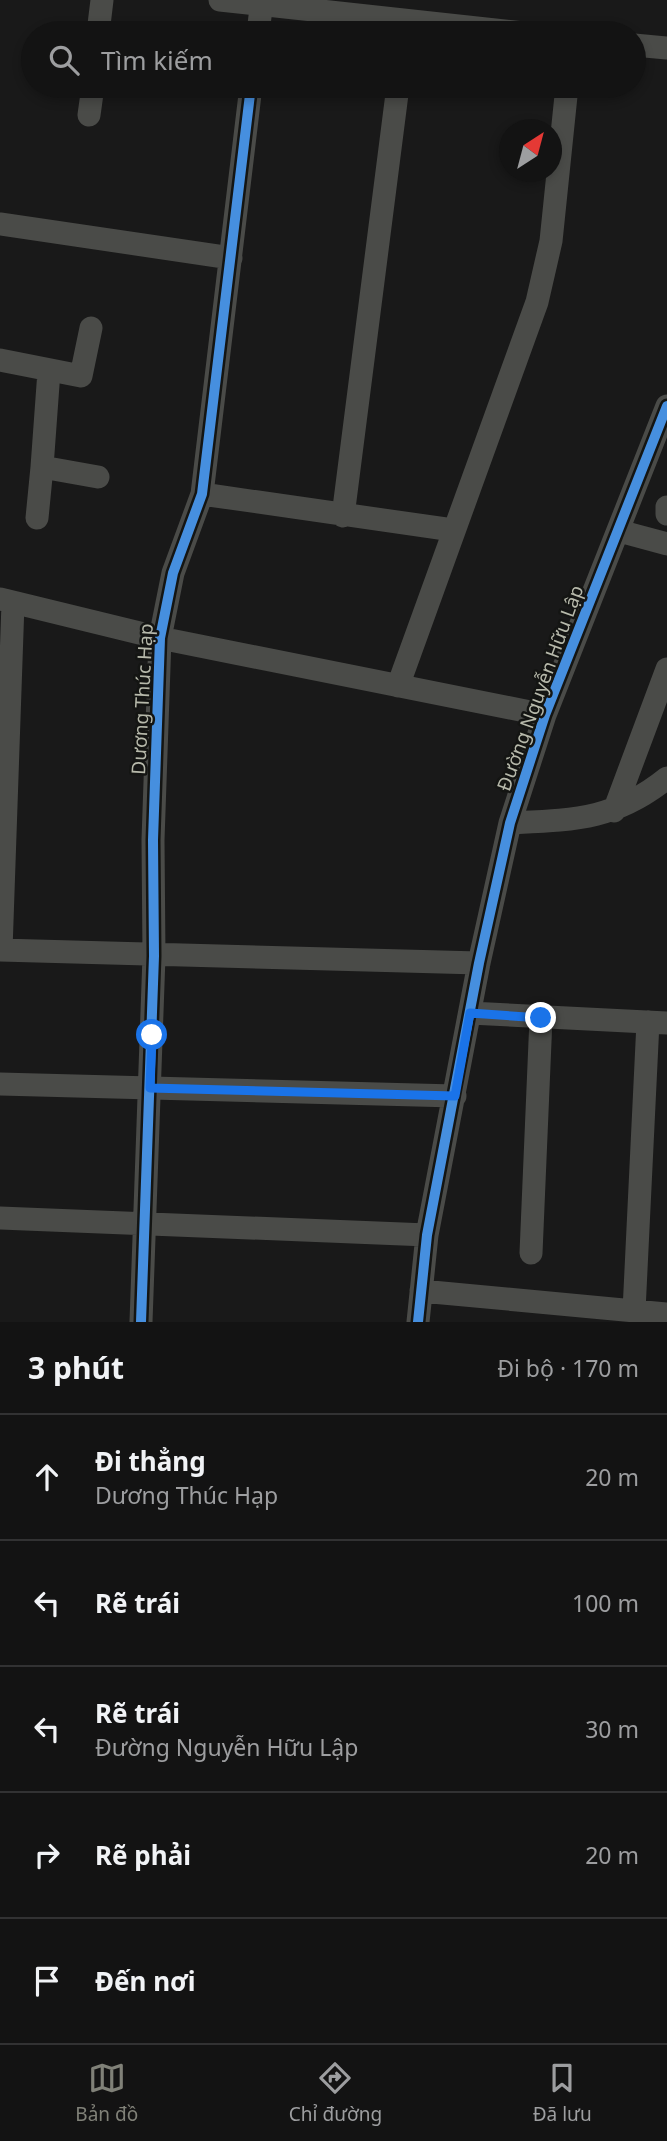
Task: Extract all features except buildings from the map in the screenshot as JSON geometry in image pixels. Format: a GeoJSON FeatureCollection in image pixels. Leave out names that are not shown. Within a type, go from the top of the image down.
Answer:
{"type":"FeatureCollection","features":[{"type":"Feature","properties":{"kind":"street"},"geometry":{"type":"LineString","coordinates":[[100,21],[102,0]]}},
{"type":"Feature","properties":{"kind":"street"},"geometry":{"type":"LineString","coordinates":[[220,0],[262,3],[370,21]]}},
{"type":"Feature","properties":{"kind":"street"},"geometry":{"type":"LineString","coordinates":[[260,21],[262,3]]}},
{"type":"Feature","properties":{"kind":"street"},"geometry":{"type":"LineString","coordinates":[[646,45],[667,48]]}},
{"type":"Feature","properties":{"kind":"street"},"geometry":{"type":"LineString","coordinates":[[89,115],[91,98]]}},
{"type":"Feature","properties":{"kind":"street","name":"Dương Thúc Hạp"},"geometry":{"type":"LineString","coordinates":[[141,1322],[154,956],[153,839],[160,638],[173,573],[202,494],[250,98]]}},
{"type":"Feature","properties":{"kind":"street"},"geometry":{"type":"LineString","coordinates":[[343,516],[396,98]]}},
{"type":"Feature","properties":{"kind":"street"},"geometry":{"type":"LineString","coordinates":[[398,686],[453,530],[528,333],[552,230],[567,98]]}},
{"type":"Feature","properties":{"kind":"street"},"geometry":{"type":"LineString","coordinates":[[0,224],[231,258]]}},
{"type":"Feature","properties":{"kind":"street"},"geometry":{"type":"LineString","coordinates":[[0,360],[81,376],[91,328]]}},
{"type":"Feature","properties":{"kind":"street"},"geometry":{"type":"LineString","coordinates":[[37,518],[49,370]]}},
{"type":"Feature","properties":{"kind":"street","name":"Đường Nguyễn Hữu Lập"},"geometry":{"type":"LineString","coordinates":[[418,1322],[427,1235],[479,963],[510,823],[545,715],[667,406]]}},
{"type":"Feature","properties":{"kind":"street"},"geometry":{"type":"LineString","coordinates":[[42,467],[98,477]]}},
{"type":"Feature","properties":{"kind":"street"},"geometry":{"type":"LineString","coordinates":[[202,494],[453,530]]}},
{"type":"Feature","properties":{"kind":"street"},"geometry":{"type":"LineString","coordinates":[[667,507],[667,514]]}},
{"type":"Feature","properties":{"kind":"street"},"geometry":{"type":"LineString","coordinates":[[619,531],[667,544]]}},
{"type":"Feature","properties":{"kind":"street"},"geometry":{"type":"LineString","coordinates":[[479,963],[1,950],[6,601],[160,638],[545,715]]}},
{"type":"Feature","properties":{"kind":"street"},"geometry":{"type":"LineString","coordinates":[[614,811],[667,669]]}},
{"type":"Feature","properties":{"kind":"street"},"geometry":{"type":"LineString","coordinates":[[510,823],[584,818],[614,811],[647,794],[667,778]]}},
{"type":"Feature","properties":{"kind":"street"},"geometry":{"type":"LineString","coordinates":[[470,1013],[657,1022],[634,1311]]}},
{"type":"Feature","properties":{"kind":"street"},"geometry":{"type":"LineString","coordinates":[[531,1253],[541,1018]]}},
{"type":"Feature","properties":{"kind":"street"},"geometry":{"type":"LineString","coordinates":[[0,1084],[455,1096]]}},
{"type":"Feature","properties":{"kind":"street"},"geometry":{"type":"LineString","coordinates":[[0,1218],[427,1235]]}},
{"type":"Feature","properties":{"kind":"street"},"geometry":{"type":"LineString","coordinates":[[421,1291],[667,1314]]}},
{"type":"Feature","properties":{"kind":"cycle path"},"geometry":{"type":"LineString","coordinates":[[141,1322],[154,956],[153,840],[160,638],[173,573],[202,494],[250,98]]}},
{"type":"Feature","properties":{"kind":"cycle path"},"geometry":{"type":"LineString","coordinates":[[418,1322],[427,1235],[479,963],[510,823],[545,715],[667,406]]}},
{"type":"Feature","properties":{"kind":"route"},"geometry":{"type":"LineString","coordinates":[[152,1035],[150,1088],[455,1096],[470,1013],[541,1018]]}}]}
